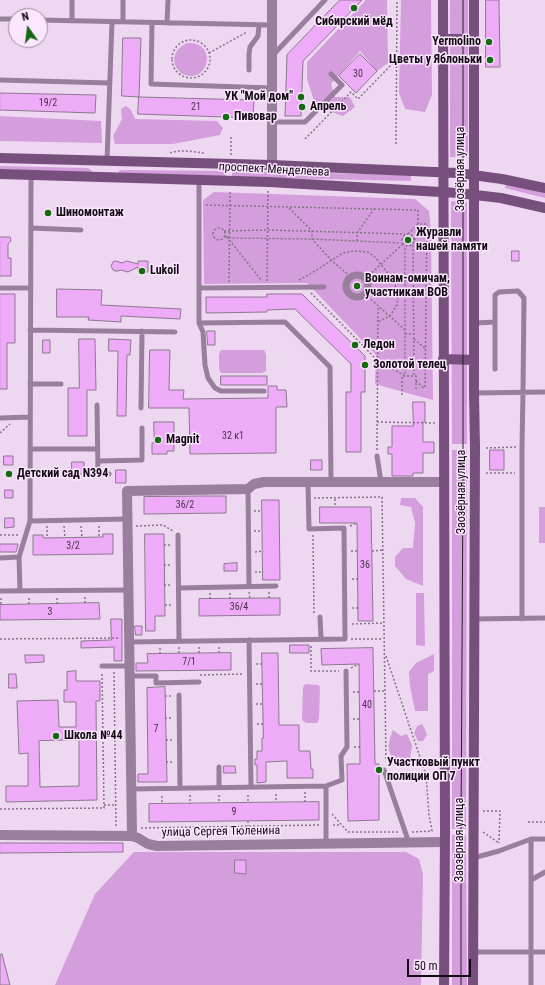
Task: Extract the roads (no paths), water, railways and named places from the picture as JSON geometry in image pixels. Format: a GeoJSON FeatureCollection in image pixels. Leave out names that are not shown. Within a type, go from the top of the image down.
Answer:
{"type":"FeatureCollection","features":[{"type":"Feature","properties":{"kind":"main road","name":"Заозёрная улица"},"geometry":{"type":"LineString","coordinates":[[442,0],[444,985]]}},
{"type":"Feature","properties":{"kind":"main road","name":"Заозёрная улица"},"geometry":{"type":"LineString","coordinates":[[473,985],[475,456],[474,0]]}},
{"type":"Feature","properties":{"kind":"main road"},"geometry":{"type":"LineString","coordinates":[[442,39],[474,40]]}},
{"type":"Feature","properties":{"kind":"main road","name":"проспект Менделеева"},"geometry":{"type":"LineString","coordinates":[[0,158],[272,165],[443,172],[502,179],[545,188]]}},
{"type":"Feature","properties":{"kind":"main road"},"geometry":{"type":"LineString","coordinates":[[107,161],[107,177]]}},
{"type":"Feature","properties":{"kind":"main road","name":"проспект Менделеева"},"geometry":{"type":"LineString","coordinates":[[0,174],[269,182],[443,192],[474,194],[501,198],[545,208]]}},
{"type":"Feature","properties":{"kind":"main road"},"geometry":{"type":"LineString","coordinates":[[443,359],[474,360]]}},
{"type":"Feature","properties":{"kind":"street"},"geometry":{"type":"LineString","coordinates":[[272,0],[272,165]]}},
{"type":"Feature","properties":{"kind":"street"},"geometry":{"type":"LineString","coordinates":[[357,274],[366,278],[368,288],[365,294],[359,297],[351,296],[348,293],[345,286],[350,276],[357,274]]}},
{"type":"Feature","properties":{"kind":"street"},"geometry":{"type":"LineString","coordinates":[[132,836],[127,491],[248,489],[254,484],[264,482],[444,482]]}},
{"type":"Feature","properties":{"kind":"street","name":"улица Сергея Тюленина"},"geometry":{"type":"LineString","coordinates":[[0,836],[132,836],[148,844],[157,846],[444,842]]}},
{"type":"Feature","properties":{"kind":"lane"},"geometry":{"type":"LineString","coordinates":[[72,0],[72,21]]}},
{"type":"Feature","properties":{"kind":"lane"},"geometry":{"type":"LineString","coordinates":[[123,0],[123,22]]}},
{"type":"Feature","properties":{"kind":"lane"},"geometry":{"type":"LineString","coordinates":[[167,24],[168,0]]}},
{"type":"Feature","properties":{"kind":"lane"},"geometry":{"type":"LineString","coordinates":[[272,56],[325,0]]}},
{"type":"Feature","properties":{"kind":"lane"},"geometry":{"type":"LineString","coordinates":[[48,20],[167,24],[272,25]]}},
{"type":"Feature","properties":{"kind":"lane"},"geometry":{"type":"LineString","coordinates":[[107,161],[112,22]]}},
{"type":"Feature","properties":{"kind":"lane"},"geometry":{"type":"LineString","coordinates":[[152,23],[151,84],[272,88]]}},
{"type":"Feature","properties":{"kind":"lane"},"geometry":{"type":"LineString","coordinates":[[249,70],[250,47],[258,36],[259,25]]}},
{"type":"Feature","properties":{"kind":"lane"},"geometry":{"type":"LineString","coordinates":[[272,122],[305,122],[342,85],[331,74]]}},
{"type":"Feature","properties":{"kind":"lane"},"geometry":{"type":"LineString","coordinates":[[0,80],[110,83]]}},
{"type":"Feature","properties":{"kind":"lane"},"geometry":{"type":"LineString","coordinates":[[20,591],[19,557],[30,521],[31,175]]}},
{"type":"Feature","properties":{"kind":"lane"},"geometry":{"type":"LineString","coordinates":[[199,180],[199,323],[203,332],[205,365],[208,378],[215,388],[221,391],[264,391]]}},
{"type":"Feature","properties":{"kind":"lane"},"geometry":{"type":"LineString","coordinates":[[31,228],[81,230]]}},
{"type":"Feature","properties":{"kind":"lane"},"geometry":{"type":"LineString","coordinates":[[199,288],[324,287]]}},
{"type":"Feature","properties":{"kind":"lane"},"geometry":{"type":"LineString","coordinates":[[0,288],[30,288]]}},
{"type":"Feature","properties":{"kind":"lane"},"geometry":{"type":"LineString","coordinates":[[495,369],[495,295],[499,292],[518,292],[524,298],[522,619]]}},
{"type":"Feature","properties":{"kind":"lane"},"geometry":{"type":"LineString","coordinates":[[199,323],[285,322],[330,367],[331,482]]}},
{"type":"Feature","properties":{"kind":"lane"},"geometry":{"type":"LineString","coordinates":[[475,323],[495,322]]}},
{"type":"Feature","properties":{"kind":"lane"},"geometry":{"type":"LineString","coordinates":[[30,330],[175,332]]}},
{"type":"Feature","properties":{"kind":"lane"},"geometry":{"type":"LineString","coordinates":[[141,408],[142,331]]}},
{"type":"Feature","properties":{"kind":"lane"},"geometry":{"type":"LineString","coordinates":[[30,384],[61,384]]}},
{"type":"Feature","properties":{"kind":"lane"},"geometry":{"type":"LineString","coordinates":[[474,393],[545,392]]}},
{"type":"Feature","properties":{"kind":"lane"},"geometry":{"type":"LineString","coordinates":[[98,405],[98,474],[109,474]]}},
{"type":"Feature","properties":{"kind":"lane"},"geometry":{"type":"LineString","coordinates":[[0,418],[30,417]]}},
{"type":"Feature","properties":{"kind":"lane"},"geometry":{"type":"LineString","coordinates":[[98,461],[142,460],[142,428]]}},
{"type":"Feature","properties":{"kind":"lane"},"geometry":{"type":"LineString","coordinates":[[30,449],[98,449]]}},
{"type":"Feature","properties":{"kind":"lane"},"geometry":{"type":"LineString","coordinates":[[376,456],[381,482]]}},
{"type":"Feature","properties":{"kind":"lane"},"geometry":{"type":"LineString","coordinates":[[129,640],[179,641],[345,639],[344,528],[309,529],[308,482]]}},
{"type":"Feature","properties":{"kind":"lane"},"geometry":{"type":"LineString","coordinates":[[248,489],[249,587]]}},
{"type":"Feature","properties":{"kind":"lane"},"geometry":{"type":"LineString","coordinates":[[30,521],[128,522]]}},
{"type":"Feature","properties":{"kind":"lane"},"geometry":{"type":"LineString","coordinates":[[178,534],[179,641]]}},
{"type":"Feature","properties":{"kind":"lane"},"geometry":{"type":"LineString","coordinates":[[0,558],[19,557]]}},
{"type":"Feature","properties":{"kind":"lane"},"geometry":{"type":"LineString","coordinates":[[178,588],[276,586]]}},
{"type":"Feature","properties":{"kind":"lane"},"geometry":{"type":"LineString","coordinates":[[0,591],[128,590]]}},
{"type":"Feature","properties":{"kind":"lane"},"geometry":{"type":"LineString","coordinates":[[320,617],[320,640]]}},
{"type":"Feature","properties":{"kind":"lane"},"geometry":{"type":"LineString","coordinates":[[474,619],[545,618]]}},
{"type":"Feature","properties":{"kind":"lane"},"geometry":{"type":"LineString","coordinates":[[249,640],[249,787]]}},
{"type":"Feature","properties":{"kind":"lane"},"geometry":{"type":"LineString","coordinates":[[102,666],[114,666],[156,676],[156,683],[199,682]]}},
{"type":"Feature","properties":{"kind":"lane"},"geometry":{"type":"LineString","coordinates":[[131,789],[326,786],[342,780],[342,756],[347,747],[346,671]]}},
{"type":"Feature","properties":{"kind":"lane"},"geometry":{"type":"LineString","coordinates":[[179,695],[180,788]]}},
{"type":"Feature","properties":{"kind":"lane"},"geometry":{"type":"LineString","coordinates":[[219,767],[219,787]]}},
{"type":"Feature","properties":{"kind":"lane"},"geometry":{"type":"LineString","coordinates":[[384,770],[409,842]]}},
{"type":"Feature","properties":{"kind":"lane"},"geometry":{"type":"LineString","coordinates":[[326,786],[326,844]]}},
{"type":"Feature","properties":{"kind":"lane"},"geometry":{"type":"LineString","coordinates":[[531,839],[531,985]]}},
{"type":"Feature","properties":{"kind":"lane"},"geometry":{"type":"LineString","coordinates":[[473,858],[499,851],[531,839],[545,839]]}},
{"type":"Feature","properties":{"kind":"lane"},"geometry":{"type":"LineString","coordinates":[[531,880],[545,872]]}},
{"type":"Feature","properties":{"kind":"lane"},"geometry":{"type":"LineString","coordinates":[[473,952],[545,952]]}},
{"type":"Feature","properties":{"kind":"tram line"},"geometry":{"type":"LineString","coordinates":[[461,985],[463,0]]}},
{"type":"Feature","properties":{"kind":"place","name":"Сибирский мёд"},"geometry":{"type":"Point","coordinates":[354,8]}},
{"type":"Feature","properties":{"kind":"place","name":"Yermolino"},"geometry":{"type":"Point","coordinates":[489,42]}},
{"type":"Feature","properties":{"kind":"place","name":"Цветы у Яблоньки"},"geometry":{"type":"Point","coordinates":[490,60]}},
{"type":"Feature","properties":{"kind":"place","name":"УК \"Мой дом\""},"geometry":{"type":"Point","coordinates":[301,97]}},
{"type":"Feature","properties":{"kind":"place","name":"Апрель"},"geometry":{"type":"Point","coordinates":[302,107]}},
{"type":"Feature","properties":{"kind":"place","name":"Пивовар"},"geometry":{"type":"Point","coordinates":[226,117]}},
{"type":"Feature","properties":{"kind":"place","name":"Шиномонтаж"},"geometry":{"type":"Point","coordinates":[48,213]}},
{"type":"Feature","properties":{"kind":"place","name":"Журавли нашей памяти"},"geometry":{"type":"Point","coordinates":[408,240]}},
{"type":"Feature","properties":{"kind":"place","name":"Lukoil"},"geometry":{"type":"Point","coordinates":[142,271]}},
{"type":"Feature","properties":{"kind":"place","name":"Воинам-омичам, участникам ВОВ"},"geometry":{"type":"Point","coordinates":[357,286]}},
{"type":"Feature","properties":{"kind":"place","name":"Ледон"},"geometry":{"type":"Point","coordinates":[355,345]}},
{"type":"Feature","properties":{"kind":"place","name":"Золотой телец"},"geometry":{"type":"Point","coordinates":[365,365]}},
{"type":"Feature","properties":{"kind":"place","name":"Magnit"},"geometry":{"type":"Point","coordinates":[158,440]}},
{"type":"Feature","properties":{"kind":"place","name":"Детский сад N394"},"geometry":{"type":"Point","coordinates":[9,474]}},
{"type":"Feature","properties":{"kind":"place","name":"Школа №44"},"geometry":{"type":"Point","coordinates":[56,736]}},
{"type":"Feature","properties":{"kind":"place","name":"Участковый пункт полиции ОП 7"},"geometry":{"type":"Point","coordinates":[379,770]}}]}
